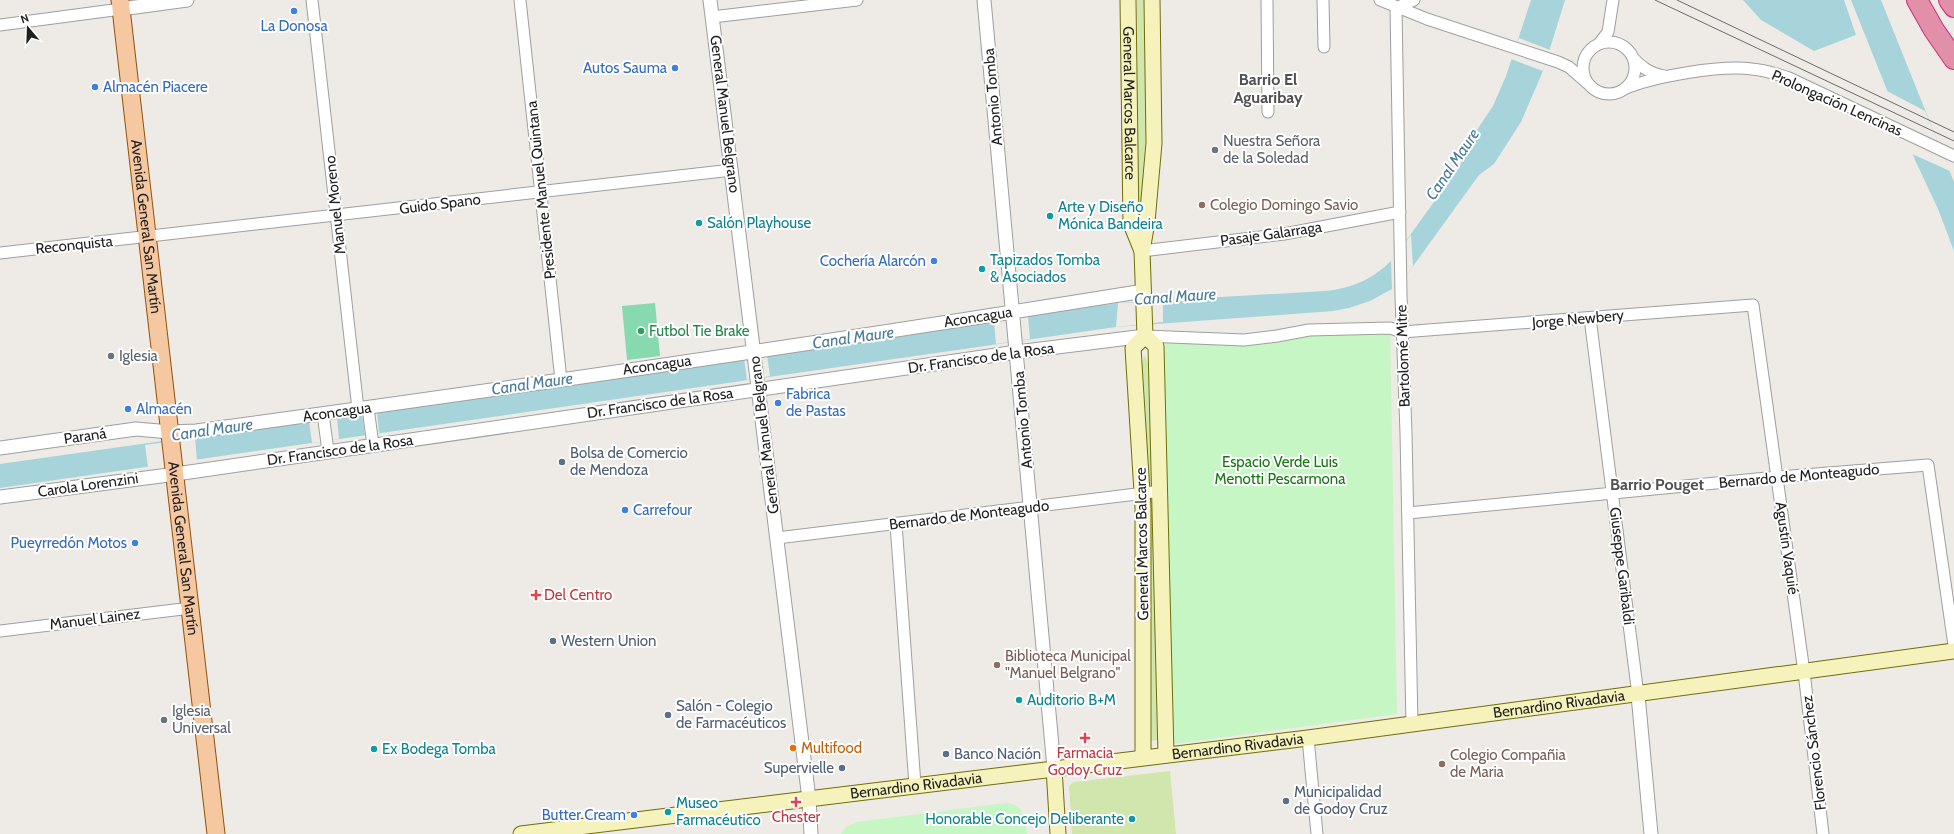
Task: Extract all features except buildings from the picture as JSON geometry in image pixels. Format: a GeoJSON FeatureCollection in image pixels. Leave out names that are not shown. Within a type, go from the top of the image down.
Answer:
{"type":"FeatureCollection","features":[{"type":"Feature","properties":{"kind":"highway"},"geometry":{"type":"LineString","coordinates":[[1918,0],[1934,30],[1954,59]]}},
{"type":"Feature","properties":{"kind":"highway"},"geometry":{"type":"LineString","coordinates":[[1948,0],[1954,6]]}},
{"type":"Feature","properties":{"kind":"main road","name":"General Marcos Balcarce"},"geometry":{"type":"LineString","coordinates":[[1128,0],[1131,224],[1142,251]]}},
{"type":"Feature","properties":{"kind":"main road","name":"General Marcos Balcarce"},"geometry":{"type":"LineString","coordinates":[[1152,0],[1154,143],[1147,222],[1142,251],[1145,330],[1156,346],[1161,491],[1166,755]]}},
{"type":"Feature","properties":{"kind":"main road","name":"Avenida General San Martín"},"geometry":{"type":"LineString","coordinates":[[120,4],[175,468],[216,834]]}},
{"type":"Feature","properties":{"kind":"main road","name":"General Marcos Balcarce"},"geometry":{"type":"LineString","coordinates":[[1144,757],[1142,493],[1133,348],[1145,330]]}},
{"type":"Feature","properties":{"kind":"main road","name":"Bernardino Rivadavia"},"geometry":{"type":"LineString","coordinates":[[521,834],[542,833],[915,785],[1308,738],[1954,651]]}},
{"type":"Feature","properties":{"kind":"main road"},"geometry":{"type":"LineString","coordinates":[[1054,768],[1058,834]]}},
{"type":"Feature","properties":{"kind":"street"},"geometry":{"type":"LineString","coordinates":[[0,25],[120,4],[187,0]]}},
{"type":"Feature","properties":{"kind":"street","name":"Manuel Moreno"},"geometry":{"type":"LineString","coordinates":[[312,0],[336,216],[365,410],[373,440]]}},
{"type":"Feature","properties":{"kind":"street","name":"Presidente Manuel Quintana"},"geometry":{"type":"LineString","coordinates":[[520,0],[561,380]]}},
{"type":"Feature","properties":{"kind":"street","name":"General Manuel Belgrano"},"geometry":{"type":"LineString","coordinates":[[710,0],[809,799],[811,834]]}},
{"type":"Feature","properties":{"kind":"street"},"geometry":{"type":"LineString","coordinates":[[712,18],[856,0]]}},
{"type":"Feature","properties":{"kind":"street","name":"Antonio Tomba"},"geometry":{"type":"LineString","coordinates":[[984,0],[1054,768]]}},
{"type":"Feature","properties":{"kind":"street"},"geometry":{"type":"LineString","coordinates":[[1266,0],[1268,112]]}},
{"type":"Feature","properties":{"kind":"street"},"geometry":{"type":"LineString","coordinates":[[1323,0],[1324,47]]}},
{"type":"Feature","properties":{"kind":"street"},"geometry":{"type":"LineString","coordinates":[[1380,0],[1396,8],[1558,62],[1569,67],[1597,92],[1604,94],[1618,93],[1624,89],[1633,78],[1635,64],[1632,57],[1617,40],[1611,23]]}},
{"type":"Feature","properties":{"kind":"street"},"geometry":{"type":"LineString","coordinates":[[1396,8],[1414,0]]}},
{"type":"Feature","properties":{"kind":"street"},"geometry":{"type":"LineString","coordinates":[[1558,62],[1580,58],[1587,54],[1604,39],[1611,23],[1613,0]]}},
{"type":"Feature","properties":{"kind":"street","name":"Bartolomé Mitre"},"geometry":{"type":"LineString","coordinates":[[1396,8],[1400,250],[1408,513],[1412,724]]}},
{"type":"Feature","properties":{"kind":"street"},"geometry":{"type":"LineString","coordinates":[[1599,44],[1614,43],[1621,45]]}},
{"type":"Feature","properties":{"kind":"street"},"geometry":{"type":"LineString","coordinates":[[1587,54],[1582,68],[1587,83]]}},
{"type":"Feature","properties":{"kind":"street","name":"Prolongación Lencinas"},"geometry":{"type":"LineString","coordinates":[[1632,57],[1642,68],[1653,74],[1668,77]]}},
{"type":"Feature","properties":{"kind":"street","name":"Prolongación Lencinas"},"geometry":{"type":"LineString","coordinates":[[1624,89],[1668,77],[1733,69],[1752,69],[1775,73],[1954,156]]}},
{"type":"Feature","properties":{"kind":"street","name":"Guido Spano"},"geometry":{"type":"LineString","coordinates":[[148,237],[732,170]]}},
{"type":"Feature","properties":{"kind":"street","name":"Pasaje Galarraga"},"geometry":{"type":"LineString","coordinates":[[1142,251],[1284,234],[1400,212]]}},
{"type":"Feature","properties":{"kind":"street","name":"Reconquista"},"geometry":{"type":"LineString","coordinates":[[0,253],[148,237]]}},
{"type":"Feature","properties":{"kind":"street","name":"Aconcagua"},"geometry":{"type":"LineString","coordinates":[[171,436],[196,431],[323,417],[561,380],[755,354],[1144,297]]}},
{"type":"Feature","properties":{"kind":"street","name":"Jorge Newbery"},"geometry":{"type":"LineString","coordinates":[[1145,330],[1164,335],[1226,340],[1258,339],[1309,330],[1390,328],[1402,332],[1753,305]]}},
{"type":"Feature","properties":{"kind":"street","name":"Agustín Vaquié"},"geometry":{"type":"LineString","coordinates":[[1753,305],[1804,672]]}},
{"type":"Feature","properties":{"kind":"street","name":"Giuseppe Garibaldi"},"geometry":{"type":"LineString","coordinates":[[1590,318],[1638,694]]}},
{"type":"Feature","properties":{"kind":"street","name":"Dr. Francisco de la Rosa"},"geometry":{"type":"LineString","coordinates":[[175,468],[1016,347],[1145,330]]}},
{"type":"Feature","properties":{"kind":"street"},"geometry":{"type":"LineString","coordinates":[[323,417],[328,446]]}},
{"type":"Feature","properties":{"kind":"street","name":"Paraná"},"geometry":{"type":"LineString","coordinates":[[0,448],[136,429],[171,436]]}},
{"type":"Feature","properties":{"kind":"street","name":"Bernardo de Monteagudo"},"geometry":{"type":"LineString","coordinates":[[1408,513],[1777,477],[1928,465],[1954,645]]}},
{"type":"Feature","properties":{"kind":"street","name":"Carola Lorenzini"},"geometry":{"type":"LineString","coordinates":[[0,497],[175,468]]}},
{"type":"Feature","properties":{"kind":"street","name":"Bernardo de Monteagudo"},"geometry":{"type":"LineString","coordinates":[[777,538],[1161,491]]}},
{"type":"Feature","properties":{"kind":"street"},"geometry":{"type":"LineString","coordinates":[[896,524],[915,785]]}},
{"type":"Feature","properties":{"kind":"street","name":"Manuel Lainez"},"geometry":{"type":"LineString","coordinates":[[0,631],[191,608]]}},
{"type":"Feature","properties":{"kind":"street","name":"Florencio Sánchez"},"geometry":{"type":"LineString","coordinates":[[1804,672],[1823,834]]}},
{"type":"Feature","properties":{"kind":"street"},"geometry":{"type":"LineString","coordinates":[[1638,694],[1651,834]]}},
{"type":"Feature","properties":{"kind":"street"},"geometry":{"type":"LineString","coordinates":[[1308,738],[1317,834]]}},
{"type":"Feature","properties":{"kind":"green space"},"geometry":{"type":"Polygon","coordinates":[[[1137,0],[1144,0],[1146,136],[1141,211],[1138,211],[1137,0]]]}},
{"type":"Feature","properties":{"kind":"green space","name":"Futbol Tie Brake"},"geometry":{"type":"Polygon","coordinates":[[[655,303],[660,356],[627,360],[622,306],[655,303]]]}},
{"type":"Feature","properties":{"kind":"green space","name":"Espacio Verde Luis Menotti Pescarmona"},"geometry":{"type":"Polygon","coordinates":[[[1390,328],[1397,714],[1173,744],[1164,335],[1200,338],[1390,328]]]}},
{"type":"Feature","properties":{"kind":"green space"},"geometry":{"type":"Polygon","coordinates":[[[1144,355],[1149,365],[1154,485],[1149,485],[1142,365],[1144,355]]]}},
{"type":"Feature","properties":{"kind":"green space"},"geometry":{"type":"Polygon","coordinates":[[[1149,501],[1155,501],[1157,740],[1151,741],[1149,501]]]}},
{"type":"Feature","properties":{"kind":"green space"},"geometry":{"type":"Polygon","coordinates":[[[1170,771],[1176,834],[1072,834],[1069,786],[1074,782],[1170,771]]]}},
{"type":"Feature","properties":{"kind":"green space"},"geometry":{"type":"Polygon","coordinates":[[[1006,803],[1017,806],[1020,809],[1024,818],[1027,834],[841,834],[846,827],[857,822],[1006,803]]]}},
{"type":"Feature","properties":{"kind":"water"},"geometry":{"type":"Polygon","coordinates":[[[1531,0],[1565,0],[1543,71],[1521,122],[1494,164],[1479,175],[1403,280],[1392,289],[1370,301],[1349,308],[1333,311],[1116,327],[0,488],[0,464],[614,377],[1118,303],[1325,291],[1344,288],[1369,278],[1392,260],[1460,166],[1468,143],[1493,106],[1506,76],[1531,0]]]}},
{"type":"Feature","properties":{"kind":"water"},"geometry":{"type":"Polygon","coordinates":[[[1743,0],[1844,0],[1856,35],[1814,51],[1761,20],[1743,0]]]}},
{"type":"Feature","properties":{"kind":"water"},"geometry":{"type":"Polygon","coordinates":[[[1851,0],[1881,0],[1954,182],[1954,251],[1938,209],[1915,160],[1851,0]]]}},
{"type":"Feature","properties":{"kind":"pier"},"geometry":{"type":"Polygon","coordinates":[[[1519,38],[1550,50],[1543,71],[1511,59],[1519,38]]]}},
{"type":"Feature","properties":{"kind":"pier"},"geometry":{"type":"Polygon","coordinates":[[[1887,91],[1925,111],[1950,171],[1912,154],[1887,91]]]}},
{"type":"Feature","properties":{"kind":"pier"},"geometry":{"type":"Polygon","coordinates":[[[1411,235],[1413,266],[1403,280],[1392,289],[1391,261],[1411,235]]]}},
{"type":"Feature","properties":{"kind":"pier"},"geometry":{"type":"Polygon","coordinates":[[[1163,302],[1163,322],[1116,327],[1118,303],[1163,302]]]}},
{"type":"Feature","properties":{"kind":"pier"},"geometry":{"type":"Polygon","coordinates":[[[1028,317],[1030,339],[996,344],[994,322],[1028,317]]]}},
{"type":"Feature","properties":{"kind":"pier"},"geometry":{"type":"Polygon","coordinates":[[[767,355],[770,376],[747,380],[744,358],[767,355]]]}},
{"type":"Feature","properties":{"kind":"pier"},"geometry":{"type":"Polygon","coordinates":[[[377,412],[379,433],[365,435],[362,414],[377,412]]]}},
{"type":"Feature","properties":{"kind":"pier"},"geometry":{"type":"Polygon","coordinates":[[[337,417],[339,439],[312,443],[309,421],[337,417]]]}},
{"type":"Feature","properties":{"kind":"pier"},"geometry":{"type":"Polygon","coordinates":[[[195,438],[197,460],[148,467],[145,445],[195,438]]]}},
{"type":"Feature","properties":{"kind":"tram line"},"geometry":{"type":"LineString","coordinates":[[1655,0],[1954,141]]}},
{"type":"Feature","properties":{"kind":"tram line"},"geometry":{"type":"LineString","coordinates":[[1677,0],[1954,132]]}},
{"type":"Feature","properties":{"kind":"place","name":"La Donosa"},"geometry":{"type":"Point","coordinates":[294,11]}},
{"type":"Feature","properties":{"kind":"place","name":"Autos Sauma"},"geometry":{"type":"Point","coordinates":[675,68]}},
{"type":"Feature","properties":{"kind":"place","name":"Almacén Piacere"},"geometry":{"type":"Point","coordinates":[95,87]}},
{"type":"Feature","properties":{"kind":"place","name":"Nuestra Señora de la Soledad"},"geometry":{"type":"Point","coordinates":[1215,150]}},
{"type":"Feature","properties":{"kind":"place","name":"Colegio Domingo Savio"},"geometry":{"type":"Point","coordinates":[1202,205]}},
{"type":"Feature","properties":{"kind":"place","name":"Arte y Diseño Mónica Bandeira"},"geometry":{"type":"Point","coordinates":[1050,216]}},
{"type":"Feature","properties":{"kind":"place","name":"Salón Playhouse"},"geometry":{"type":"Point","coordinates":[699,223]}},
{"type":"Feature","properties":{"kind":"place","name":"Cochería Alarcón"},"geometry":{"type":"Point","coordinates":[934,261]}},
{"type":"Feature","properties":{"kind":"place","name":"Tapizados Tomba & Asociados"},"geometry":{"type":"Point","coordinates":[982,269]}},
{"type":"Feature","properties":{"kind":"place","name":"Futbol Tie Brake"},"geometry":{"type":"Point","coordinates":[641,331]}},
{"type":"Feature","properties":{"kind":"place","name":"Iglesia"},"geometry":{"type":"Point","coordinates":[111,356]}},
{"type":"Feature","properties":{"kind":"place","name":"Fabrica de Pastas"},"geometry":{"type":"Point","coordinates":[778,403]}},
{"type":"Feature","properties":{"kind":"place","name":"Almacén"},"geometry":{"type":"Point","coordinates":[128,409]}},
{"type":"Feature","properties":{"kind":"place","name":"Bolsa de Comercio de Mendoza"},"geometry":{"type":"Point","coordinates":[562,462]}},
{"type":"Feature","properties":{"kind":"place","name":"Carrefour"},"geometry":{"type":"Point","coordinates":[625,510]}},
{"type":"Feature","properties":{"kind":"place","name":"Pueyrredón Motos"},"geometry":{"type":"Point","coordinates":[135,543]}},
{"type":"Feature","properties":{"kind":"place","name":"Del Centro"},"geometry":{"type":"Point","coordinates":[536,595]}},
{"type":"Feature","properties":{"kind":"place","name":"Western Union"},"geometry":{"type":"Point","coordinates":[553,641]}},
{"type":"Feature","properties":{"kind":"place","name":"Biblioteca Municipal \"Manuel Belgrano\""},"geometry":{"type":"Point","coordinates":[997,665]}},
{"type":"Feature","properties":{"kind":"place","name":"Auditorio B+M"},"geometry":{"type":"Point","coordinates":[1019,700]}},
{"type":"Feature","properties":{"kind":"place","name":"Salón - Colegio de Farmacéuticos"},"geometry":{"type":"Point","coordinates":[668,715]}},
{"type":"Feature","properties":{"kind":"place","name":"Iglesia Universal"},"geometry":{"type":"Point","coordinates":[164,720]}},
{"type":"Feature","properties":{"kind":"place","name":"Farmacia Godoy Cruz"},"geometry":{"type":"Point","coordinates":[1085,738]}},
{"type":"Feature","properties":{"kind":"place","name":"Multifood"},"geometry":{"type":"Point","coordinates":[793,748]}},
{"type":"Feature","properties":{"kind":"place","name":"Ex Bodega Tomba"},"geometry":{"type":"Point","coordinates":[374,749]}},
{"type":"Feature","properties":{"kind":"place","name":"Banco Nación"},"geometry":{"type":"Point","coordinates":[946,754]}},
{"type":"Feature","properties":{"kind":"place","name":"Colegio Compañia de Maria"},"geometry":{"type":"Point","coordinates":[1442,764]}},
{"type":"Feature","properties":{"kind":"place","name":"Supervielle"},"geometry":{"type":"Point","coordinates":[842,768]}},
{"type":"Feature","properties":{"kind":"place","name":"Municipalidad de Godoy Cruz"},"geometry":{"type":"Point","coordinates":[1286,801]}},
{"type":"Feature","properties":{"kind":"place","name":"Chester"},"geometry":{"type":"Point","coordinates":[796,802]}},
{"type":"Feature","properties":{"kind":"place","name":"Museo Farmacéutico"},"geometry":{"type":"Point","coordinates":[668,812]}},
{"type":"Feature","properties":{"kind":"place","name":"Butter Cream"},"geometry":{"type":"Point","coordinates":[634,815]}},
{"type":"Feature","properties":{"kind":"place","name":"Honorable Concejo Deliberante"},"geometry":{"type":"Point","coordinates":[1132,819]}},
{"type":"Feature","properties":{"kind":"district","name":"Barrio El Aguaribay"},"geometry":{"type":"Point","coordinates":[1268,88]}},
{"type":"Feature","properties":{"kind":"district","name":"Barrio Pouget"},"geometry":{"type":"Point","coordinates":[1657,484]}},
{"type":"Feature","properties":{"kind":"water label","name":"Canal Maure"},"geometry":{"type":"Point","coordinates":[1452,164]}},
{"type":"Feature","properties":{"kind":"water label","name":"Canal Maure"},"geometry":{"type":"Point","coordinates":[1175,296]}},
{"type":"Feature","properties":{"kind":"water label","name":"Canal Maure"},"geometry":{"type":"Point","coordinates":[853,337]}},
{"type":"Feature","properties":{"kind":"water label","name":"Canal Maure"},"geometry":{"type":"Point","coordinates":[532,383]}},
{"type":"Feature","properties":{"kind":"water label","name":"Canal Maure"},"geometry":{"type":"Point","coordinates":[212,429]}}]}
